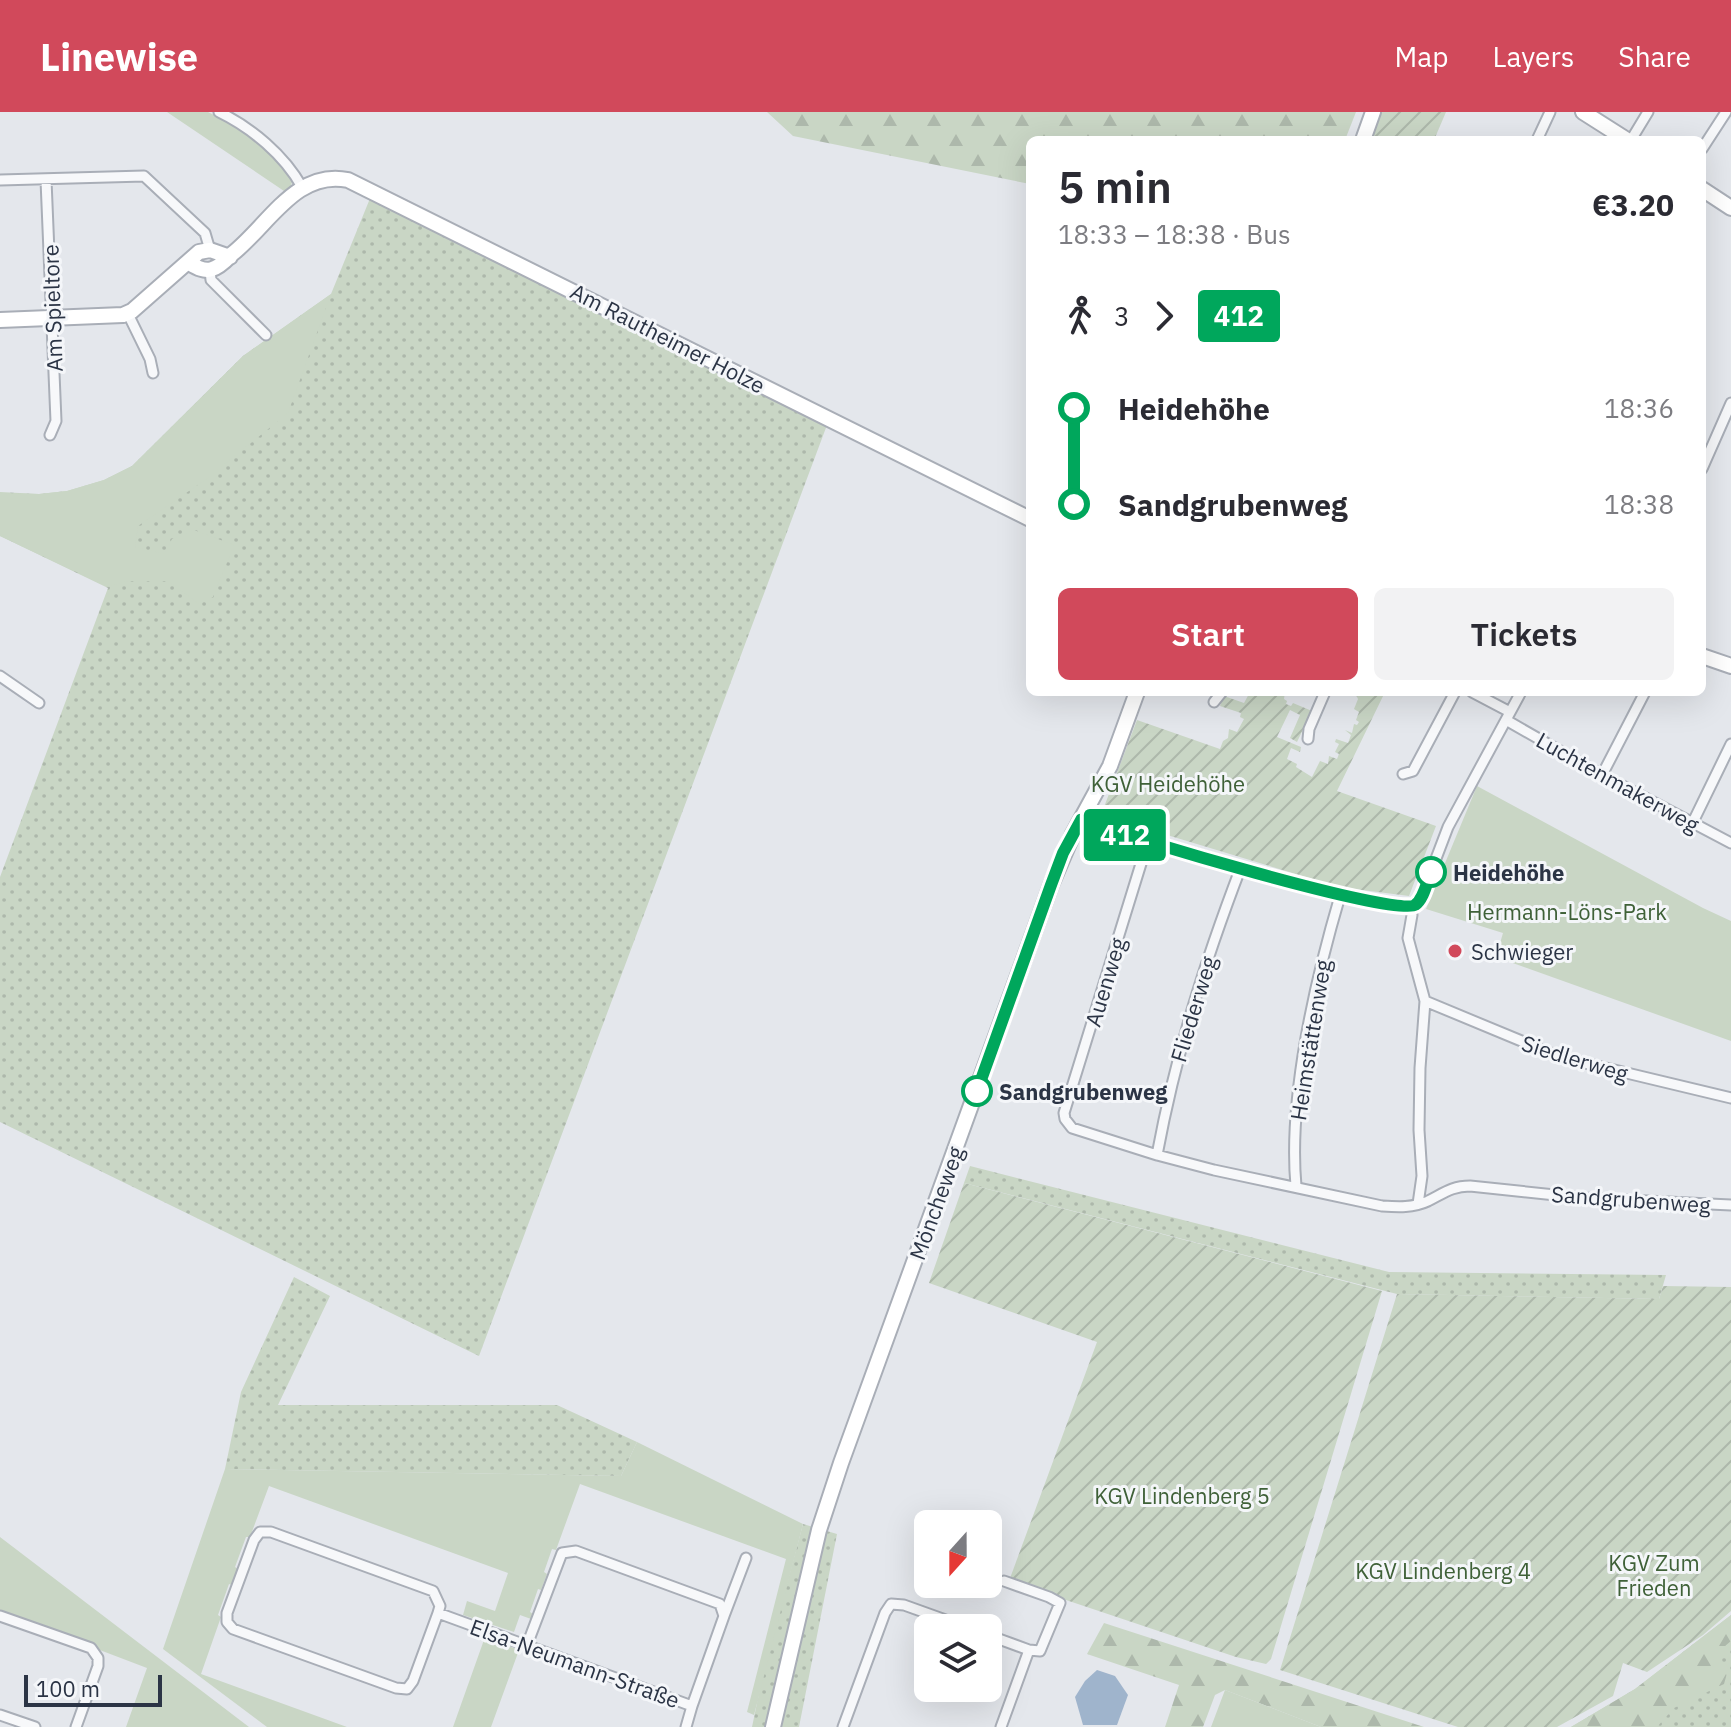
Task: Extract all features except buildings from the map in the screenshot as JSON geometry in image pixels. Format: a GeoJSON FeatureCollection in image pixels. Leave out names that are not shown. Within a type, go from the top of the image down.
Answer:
{"type":"FeatureCollection","features":[{"type":"Feature","properties":{"kind":"street"},"geometry":{"type":"LineString","coordinates":[[210,270],[230,257],[302,187],[293,171],[244,125],[219,112]]}},
{"type":"Feature","properties":{"kind":"street"},"geometry":{"type":"LineString","coordinates":[[1364,136],[1373,112]]}},
{"type":"Feature","properties":{"kind":"street"},"geometry":{"type":"LineString","coordinates":[[1539,136],[1550,112]]}},
{"type":"Feature","properties":{"kind":"street"},"geometry":{"type":"LineString","coordinates":[[1583,112],[1622,136]]}},
{"type":"Feature","properties":{"kind":"street"},"geometry":{"type":"LineString","coordinates":[[1632,136],[1648,112]]}},
{"type":"Feature","properties":{"kind":"street"},"geometry":{"type":"LineString","coordinates":[[1706,143],[1726,112]]}},
{"type":"Feature","properties":{"kind":"street"},"geometry":{"type":"LineString","coordinates":[[0,180],[144,176],[205,233],[210,250]]}},
{"type":"Feature","properties":{"kind":"street","name":"Am Rautheimer Holze"},"geometry":{"type":"LineString","coordinates":[[302,187],[326,178],[361,185],[1026,517]]}},
{"type":"Feature","properties":{"kind":"street","name":"Am Spieltore"},"geometry":{"type":"LineString","coordinates":[[46,180],[56,421],[50,435]]}},
{"type":"Feature","properties":{"kind":"street"},"geometry":{"type":"LineString","coordinates":[[1706,192],[1731,208]]}},
{"type":"Feature","properties":{"kind":"street"},"geometry":{"type":"LineString","coordinates":[[0,320],[128,314],[199,252],[210,250],[230,257]]}},
{"type":"Feature","properties":{"kind":"street"},"geometry":{"type":"LineString","coordinates":[[189,263],[210,270]]}},
{"type":"Feature","properties":{"kind":"street"},"geometry":{"type":"LineString","coordinates":[[210,270],[211,280],[266,335]]}},
{"type":"Feature","properties":{"kind":"street"},"geometry":{"type":"LineString","coordinates":[[128,314],[150,359],[153,373]]}},
{"type":"Feature","properties":{"kind":"street"},"geometry":{"type":"LineString","coordinates":[[1706,460],[1731,403]]}},
{"type":"Feature","properties":{"kind":"street"},"geometry":{"type":"LineString","coordinates":[[1706,657],[1731,666]]}},
{"type":"Feature","properties":{"kind":"street"},"geometry":{"type":"LineString","coordinates":[[0,676],[39,703]]}},
{"type":"Feature","properties":{"kind":"street","name":"Möncheweg"},"geometry":{"type":"LineString","coordinates":[[773,1727],[819,1530],[841,1463],[1063,853],[1110,766],[1136,696]]}},
{"type":"Feature","properties":{"kind":"street"},"geometry":{"type":"LineString","coordinates":[[1214,702],[1219,696]]}},
{"type":"Feature","properties":{"kind":"street"},"geometry":{"type":"LineString","coordinates":[[1308,739],[1324,696]]}},
{"type":"Feature","properties":{"kind":"street"},"geometry":{"type":"LineString","coordinates":[[1403,774],[1413,771],[1453,696]]}},
{"type":"Feature","properties":{"kind":"street","name":"Luchtenmakerweg"},"geometry":{"type":"LineString","coordinates":[[1478,696],[1602,775],[1731,843]]}},
{"type":"Feature","properties":{"kind":"street"},"geometry":{"type":"LineString","coordinates":[[1081,820],[1340,896],[1410,907],[1421,898],[1448,827],[1519,696]]}},
{"type":"Feature","properties":{"kind":"street"},"geometry":{"type":"LineString","coordinates":[[1602,775],[1643,696]]}},
{"type":"Feature","properties":{"kind":"street"},"geometry":{"type":"LineString","coordinates":[[1692,824],[1731,744]]}},
{"type":"Feature","properties":{"kind":"street","name":"Auenweg"},"geometry":{"type":"LineString","coordinates":[[1068,1123],[1064,1113],[1148,841]]}},
{"type":"Feature","properties":{"kind":"street","name":"Fliederweg"},"geometry":{"type":"LineString","coordinates":[[1157,1155],[1194,996],[1241,867]]}},
{"type":"Feature","properties":{"kind":"street","name":"Heimstättenweg"},"geometry":{"type":"LineString","coordinates":[[1296,1186],[1295,1140],[1309,1025],[1340,896]]}},
{"type":"Feature","properties":{"kind":"street"},"geometry":{"type":"LineString","coordinates":[[1410,907],[1412,915],[1408,938],[1425,1001],[1420,1068],[1422,1176],[1418,1204]]}},
{"type":"Feature","properties":{"kind":"street","name":"Siedlerweg"},"geometry":{"type":"LineString","coordinates":[[1425,1001],[1531,1047],[1574,1062],[1731,1098]]}},
{"type":"Feature","properties":{"kind":"street","name":"Sandgrubenweg"},"geometry":{"type":"LineString","coordinates":[[1068,1123],[1081,1131],[1157,1155],[1273,1184],[1296,1186],[1382,1206],[1418,1204],[1455,1186],[1584,1198],[1731,1205]]}},
{"type":"Feature","properties":{"kind":"street"},"geometry":{"type":"LineString","coordinates":[[260,1532],[271,1532],[433,1591],[440,1606],[438,1613],[413,1681],[407,1689],[396,1688],[233,1629],[227,1622],[227,1613],[254,1540],[260,1532]]}},
{"type":"Feature","properties":{"kind":"street"},"geometry":{"type":"LineString","coordinates":[[527,1645],[562,1553],[576,1551],[720,1604],[724,1616]]}},
{"type":"Feature","properties":{"kind":"street"},"geometry":{"type":"LineString","coordinates":[[692,1706],[746,1558]]}},
{"type":"Feature","properties":{"kind":"street"},"geometry":{"type":"LineString","coordinates":[[1002,1640],[1040,1651],[1060,1603],[1004,1581]]}},
{"type":"Feature","properties":{"kind":"street"},"geometry":{"type":"LineString","coordinates":[[843,1727],[891,1604],[929,1614]]}},
{"type":"Feature","properties":{"kind":"street","name":"Elsa-Neumann-Straße"},"geometry":{"type":"LineString","coordinates":[[438,1613],[692,1706],[686,1727]]}},
{"type":"Feature","properties":{"kind":"street"},"geometry":{"type":"LineString","coordinates":[[0,1616],[91,1648],[98,1658],[98,1666],[76,1727]]}},
{"type":"Feature","properties":{"kind":"street"},"geometry":{"type":"LineString","coordinates":[[1001,1727],[1029,1650]]}},
{"type":"Feature","properties":{"kind":"street"},"geometry":{"type":"LineString","coordinates":[[0,1715],[35,1727]]}},
{"type":"Feature","properties":{"kind":"green space"},"geometry":{"type":"Polygon","coordinates":[[[167,112],[208,112],[247,132],[289,171],[293,178],[291,186],[284,191],[167,112]]]}},
{"type":"Feature","properties":{"kind":"green space"},"geometry":{"type":"Polygon","coordinates":[[[767,112],[1356,112],[1347,136],[1026,136],[1026,183],[793,136],[767,112]]]}},
{"type":"Feature","properties":{"kind":"green space"},"geometry":{"type":"Polygon","coordinates":[[[1381,112],[1446,112],[1436,136],[1372,136],[1381,112]]]}},
{"type":"Feature","properties":{"kind":"green space"},"geometry":{"type":"Polygon","coordinates":[[[371,196],[827,425],[479,1356],[0,1122],[0,877],[108,588],[0,536],[0,492],[39,494],[67,491],[104,480],[132,466],[243,356],[331,294],[371,196]]]}},
{"type":"Feature","properties":{"kind":"green space"},"geometry":{"type":"Polygon","coordinates":[[[331,294],[288,413],[205,480],[138,526],[135,547],[164,554],[172,539],[194,530],[234,545],[213,597],[199,604],[168,581],[128,581],[108,587],[0,536],[0,493],[67,491],[104,480],[132,466],[243,356],[331,294]]]}},
{"type":"Feature","properties":{"kind":"green space","name":"KGV Heidehöhe"},"geometry":{"type":"Polygon","coordinates":[[[1224,696],[1244,703],[1248,696],[1284,696],[1286,704],[1291,706],[1293,703],[1312,711],[1297,742],[1290,738],[1300,715],[1290,710],[1277,737],[1301,747],[1300,752],[1291,748],[1287,759],[1312,777],[1320,761],[1328,764],[1329,756],[1337,759],[1339,754],[1335,752],[1339,744],[1335,742],[1336,739],[1348,743],[1351,735],[1345,730],[1352,733],[1354,724],[1359,722],[1356,720],[1359,712],[1354,709],[1356,696],[1383,696],[1337,791],[1436,826],[1409,896],[1339,887],[1101,815],[1137,720],[1220,749],[1228,738],[1229,729],[1237,732],[1244,719],[1240,717],[1241,713],[1220,706],[1224,696]]]}},
{"type":"Feature","properties":{"kind":"green space","name":"Hermann-Löns-Park"},"geometry":{"type":"Polygon","coordinates":[[[1477,786],[1731,921],[1731,1041],[1496,957],[1503,933],[1426,909],[1477,786]]]}},
{"type":"Feature","properties":{"kind":"green space"},"geometry":{"type":"Polygon","coordinates":[[[970,1166],[1389,1272],[1666,1275],[1659,1299],[1397,1294],[964,1183],[970,1166]]]}},
{"type":"Feature","properties":{"kind":"green space","name":"KGV Lindenberg 5"},"geometry":{"type":"Polygon","coordinates":[[[964,1183],[1382,1291],[1271,1659],[1266,1664],[1236,1657],[1009,1581],[1097,1342],[929,1283],[964,1183]]]}},
{"type":"Feature","properties":{"kind":"green space"},"geometry":{"type":"Polygon","coordinates":[[[294,1277],[330,1296],[278,1405],[557,1405],[637,1442],[621,1476],[225,1469],[241,1392],[294,1277]]]}},
{"type":"Feature","properties":{"kind":"green space","name":"KGV Lindenberg 4"},"geometry":{"type":"Polygon","coordinates":[[[1663,1286],[1731,1287],[1731,1611],[1703,1635],[1647,1672],[1623,1663],[1613,1696],[1557,1727],[1458,1727],[1280,1670],[1397,1294],[1659,1299],[1663,1286]]]}},
{"type":"Feature","properties":{"kind":"green space"},"geometry":{"type":"Polygon","coordinates":[[[637,1442],[803,1524],[754,1715],[747,1712],[786,1559],[580,1484],[556,1550],[552,1549],[544,1572],[547,1574],[530,1612],[533,1614],[531,1619],[520,1615],[514,1632],[463,1615],[467,1601],[495,1611],[508,1573],[269,1486],[235,1567],[238,1569],[218,1615],[221,1617],[201,1674],[347,1727],[267,1727],[163,1649],[225,1469],[621,1476],[637,1442]]]}},
{"type":"Feature","properties":{"kind":"green space"},"geometry":{"type":"Polygon","coordinates":[[[803,1524],[837,1534],[799,1727],[752,1727],[763,1674],[803,1524]]]}},
{"type":"Feature","properties":{"kind":"green space"},"geometry":{"type":"Polygon","coordinates":[[[0,1537],[249,1727],[126,1727],[147,1668],[0,1612],[0,1537]]]}},
{"type":"Feature","properties":{"kind":"green space"},"geometry":{"type":"Polygon","coordinates":[[[1731,1615],[1731,1727],[1571,1727],[1635,1689],[1731,1615]]]}},
{"type":"Feature","properties":{"kind":"green space"},"geometry":{"type":"Polygon","coordinates":[[[1731,1615],[1731,1641],[1719,1651],[1719,1661],[1729,1666],[1724,1684],[1674,1708],[1657,1727],[1571,1727],[1635,1689],[1731,1615]]]}},
{"type":"Feature","properties":{"kind":"green space"},"geometry":{"type":"Polygon","coordinates":[[[1104,1623],[1424,1727],[1321,1727],[1225,1690],[1215,1695],[1203,1727],[1165,1727],[1179,1685],[1087,1654],[1104,1623]]]}},
{"type":"Feature","properties":{"kind":"green space"},"geometry":{"type":"Polygon","coordinates":[[[485,1637],[519,1650],[491,1727],[453,1727],[485,1637]]]}},
{"type":"Feature","properties":{"kind":"green space"},"geometry":{"type":"Polygon","coordinates":[[[1225,1690],[1321,1727],[1211,1727],[1225,1690]]]}},
{"type":"Feature","properties":{"kind":"water"},"geometry":{"type":"Polygon","coordinates":[[[1097,1670],[1115,1676],[1128,1695],[1117,1725],[1083,1725],[1075,1697],[1097,1670]]]}},
{"type":"Feature","properties":{"kind":"bus line","name":"412"},"geometry":{"type":"LineString","coordinates":[[977,1091],[1063,853],[1081,820],[1340,896],[1404,908],[1415,905],[1421,898],[1431,872]]}},
{"type":"Feature","properties":{"kind":"place","name":"Heidehöhe"},"geometry":{"type":"Point","coordinates":[1431,872]}},
{"type":"Feature","properties":{"kind":"place","name":"Schwieger"},"geometry":{"type":"Point","coordinates":[1455,951]}},
{"type":"Feature","properties":{"kind":"place","name":"Sandgrubenweg"},"geometry":{"type":"Point","coordinates":[977,1091]}},
{"type":"Feature","properties":{"kind":"park label","name":"KGV Zum Frieden"},"geometry":{"type":"Point","coordinates":[1654,1574]}}]}
